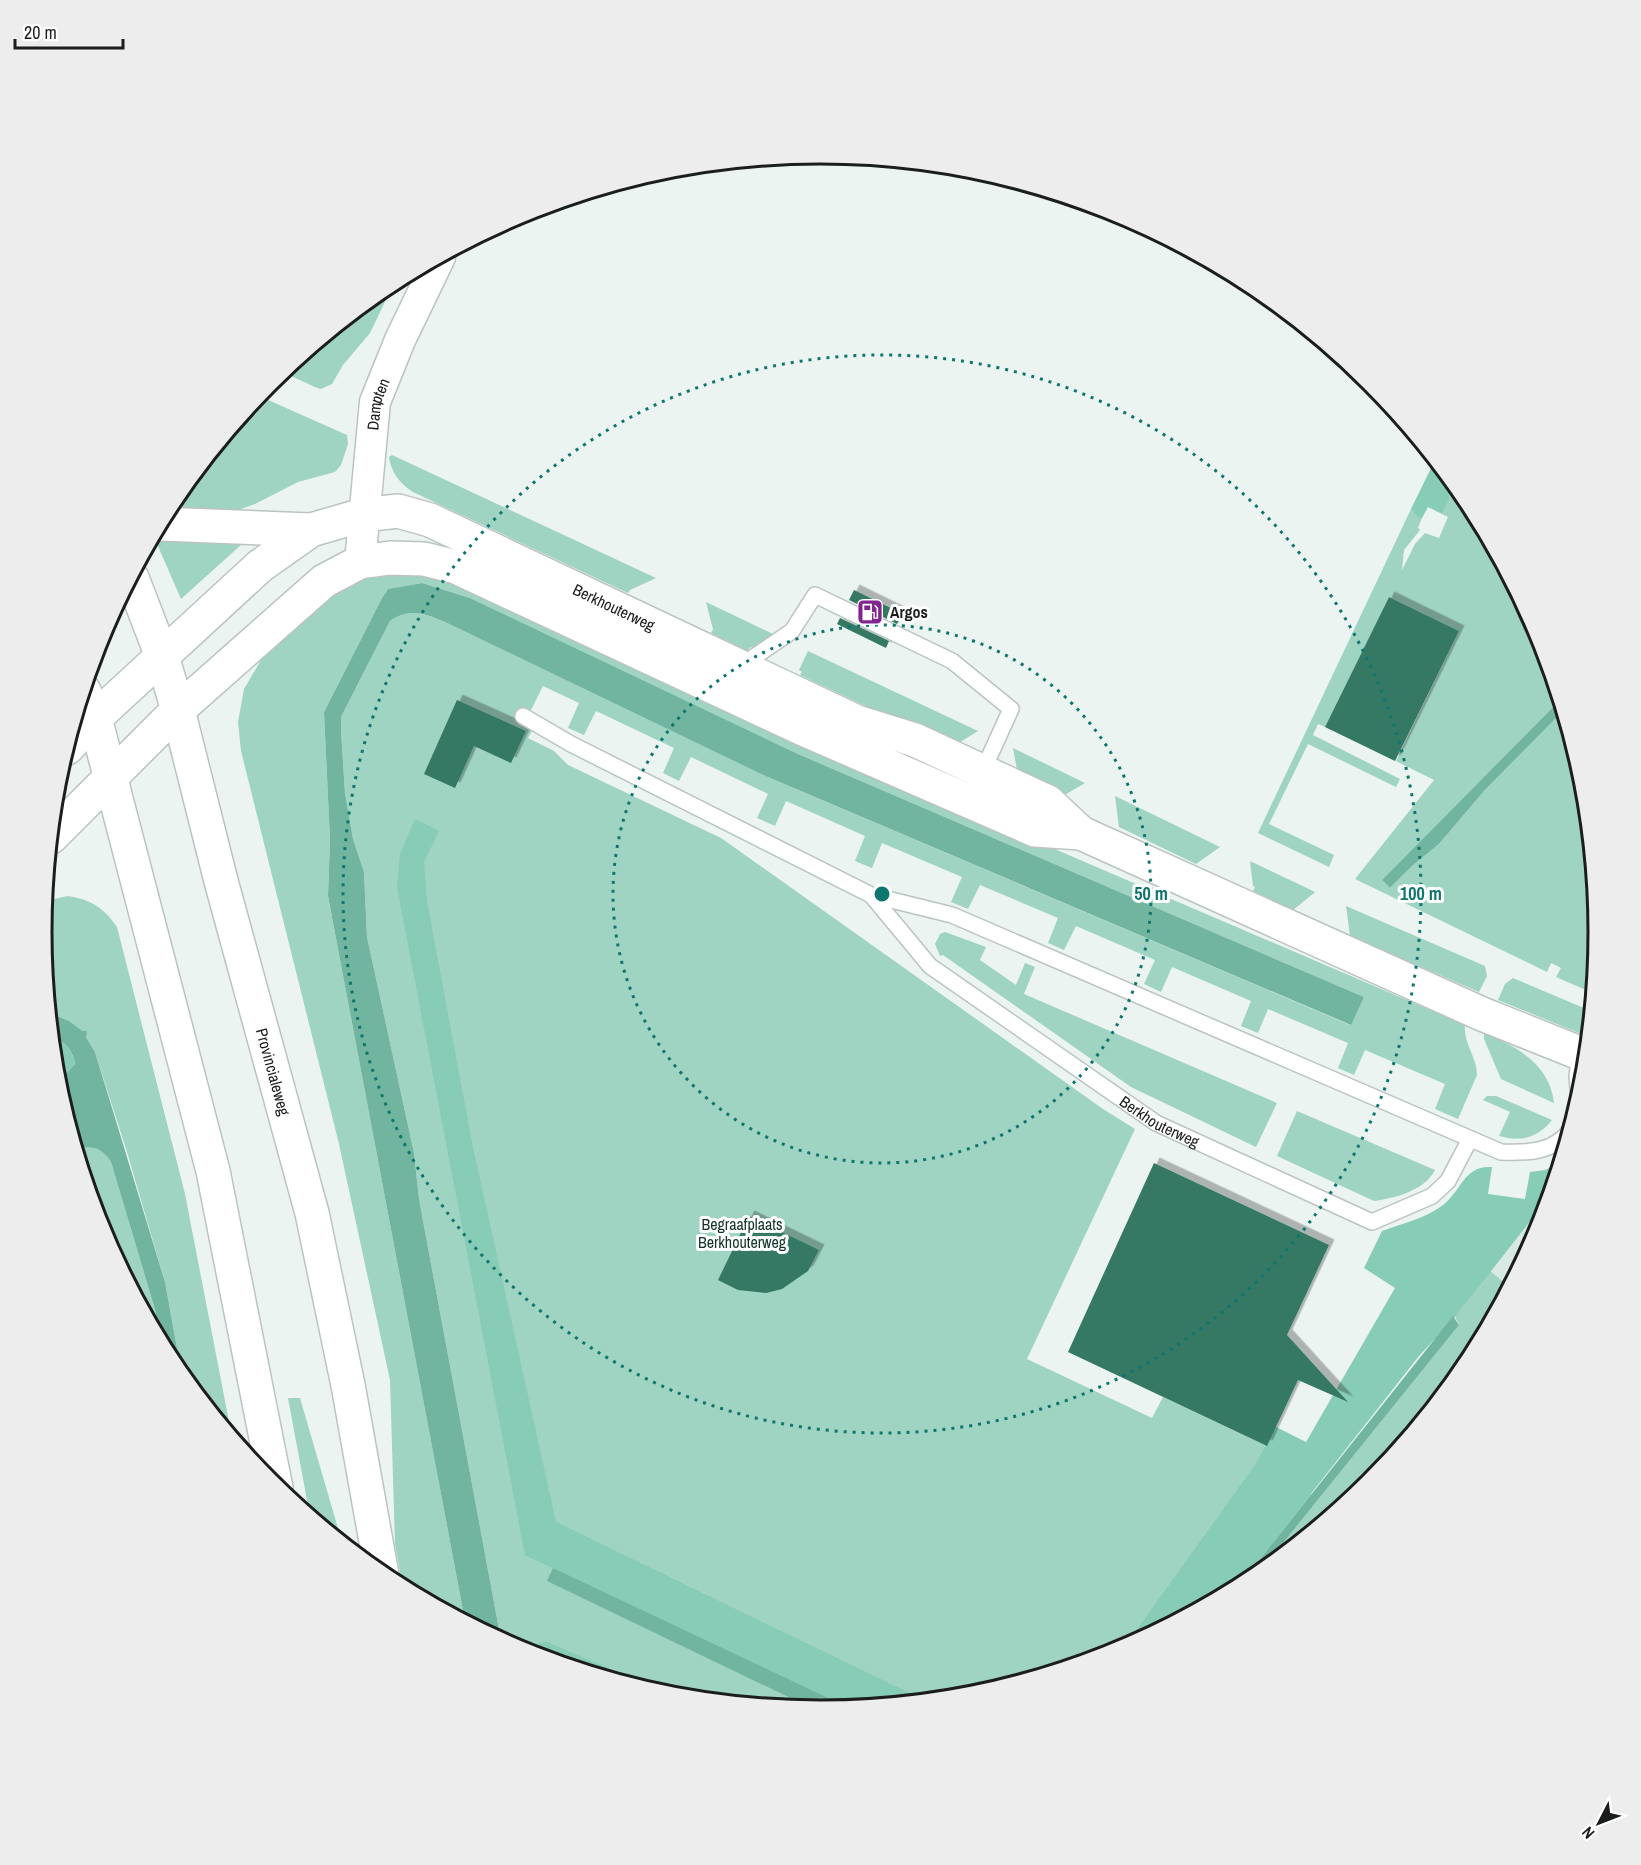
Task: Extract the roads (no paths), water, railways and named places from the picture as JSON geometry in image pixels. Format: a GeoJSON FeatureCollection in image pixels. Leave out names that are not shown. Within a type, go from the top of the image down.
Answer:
{"type":"FeatureCollection","features":[{"type":"Feature","properties":{"kind":"main road","name":"Berkhouterweg"},"geometry":{"type":"LineString","coordinates":[[89,705],[162,656],[260,566],[312,530],[363,514],[398,511],[430,520],[857,722],[915,740],[976,785]]}},
{"type":"Feature","properties":{"kind":"main road"},"geometry":{"type":"LineString","coordinates":[[170,524],[312,530]]}},
{"type":"Feature","properties":{"kind":"main road","name":"Berkhouterweg"},"geometry":{"type":"LineString","coordinates":[[60,829],[178,710],[324,580],[360,562],[390,558],[424,559],[456,567],[801,728],[976,785],[1048,802],[1081,833],[1482,1014],[1579,1053]]}},
{"type":"Feature","properties":{"kind":"main road","name":"Provincialeweg"},"geometry":{"type":"LineString","coordinates":[[135,587],[162,656],[178,710],[221,881],[312,1213],[348,1385],[379,1561]]}},
{"type":"Feature","properties":{"kind":"main road"},"geometry":{"type":"LineString","coordinates":[[89,705],[111,778],[213,1171],[273,1471]]}},
{"type":"Feature","properties":{"kind":"street","name":"Dampten"},"geometry":{"type":"LineString","coordinates":[[360,562],[375,402],[400,340],[435,268]]}},
{"type":"Feature","properties":{"kind":"lane"},"geometry":{"type":"LineString","coordinates":[[741,666],[792,631],[815,595],[952,661],[1011,709],[976,785]]}},
{"type":"Feature","properties":{"kind":"lane","name":"Berkhouterweg"},"geometry":{"type":"LineString","coordinates":[[522,716],[571,744],[871,895],[952,915],[1501,1152],[1525,1153],[1541,1150],[1559,1141]]}},
{"type":"Feature","properties":{"kind":"lane","name":"Berkhouterweg"},"geometry":{"type":"LineString","coordinates":[[871,895],[930,966],[1156,1123],[1372,1222],[1432,1196],[1448,1181],[1470,1139]]}},
{"type":"Feature","properties":{"kind":"place","name":"Argos"},"geometry":{"type":"Point","coordinates":[870,612]}},
{"type":"Feature","properties":{"kind":"park label","name":"Begraafplaats Berkhouterweg"},"geometry":{"type":"Point","coordinates":[742,1233]}}]}
